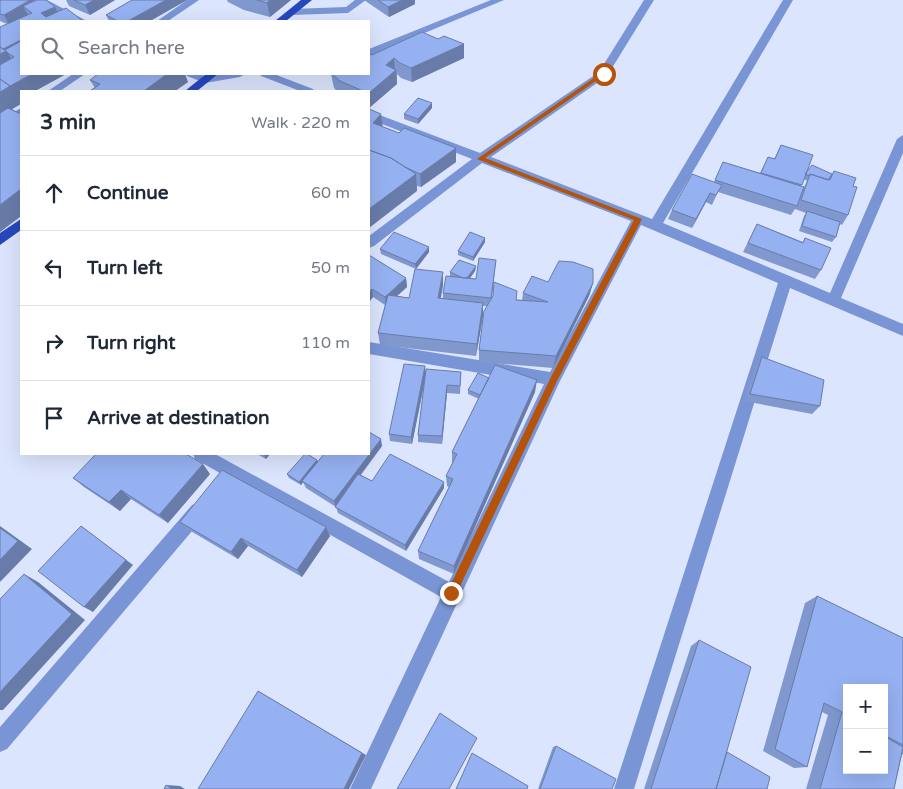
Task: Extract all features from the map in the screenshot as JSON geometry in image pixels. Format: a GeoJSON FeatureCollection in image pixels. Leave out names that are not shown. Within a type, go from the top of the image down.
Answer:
{"type":"FeatureCollection","features":[{"type":"Feature","properties":{"kind":"main road"},"geometry":{"type":"LineString","coordinates":[[281,20],[307,0]]}},
{"type":"Feature","properties":{"kind":"main road"},"geometry":{"type":"LineString","coordinates":[[191,90],[209,77]]}},
{"type":"Feature","properties":{"kind":"main road"},"geometry":{"type":"LineString","coordinates":[[0,240],[20,225]]}},
{"type":"Feature","properties":{"kind":"street"},"geometry":{"type":"LineString","coordinates":[[40,0],[80,20]]}},
{"type":"Feature","properties":{"kind":"street"},"geometry":{"type":"LineString","coordinates":[[39,14],[63,0]]}},
{"type":"Feature","properties":{"kind":"street"},"geometry":{"type":"LineString","coordinates":[[164,20],[194,0]]}},
{"type":"Feature","properties":{"kind":"street"},"geometry":{"type":"LineString","coordinates":[[292,12],[348,10],[360,0]]}},
{"type":"Feature","properties":{"kind":"street"},"geometry":{"type":"LineString","coordinates":[[370,52],[499,0]]}},
{"type":"Feature","properties":{"kind":"street"},"geometry":{"type":"LineString","coordinates":[[370,242],[480,159],[604,74],[649,0]]}},
{"type":"Feature","properties":{"kind":"street"},"geometry":{"type":"LineString","coordinates":[[655,225],[788,0]]}},
{"type":"Feature","properties":{"kind":"street"},"geometry":{"type":"LineString","coordinates":[[54,90],[78,75]]}},
{"type":"Feature","properties":{"kind":"street"},"geometry":{"type":"LineString","coordinates":[[209,77],[230,75]]}},
{"type":"Feature","properties":{"kind":"street"},"geometry":{"type":"LineString","coordinates":[[267,75],[306,90]]}},
{"type":"Feature","properties":{"kind":"street"},"geometry":{"type":"LineString","coordinates":[[0,125],[20,112]]}},
{"type":"Feature","properties":{"kind":"street"},"geometry":{"type":"LineString","coordinates":[[370,115],[655,225],[903,330]]}},
{"type":"Feature","properties":{"kind":"street"},"geometry":{"type":"LineString","coordinates":[[833,301],[903,139]]}},
{"type":"Feature","properties":{"kind":"street"},"geometry":{"type":"LineString","coordinates":[[360,789],[451,593],[554,379],[638,219]]}},
{"type":"Feature","properties":{"kind":"street"},"geometry":{"type":"LineString","coordinates":[[624,789],[786,279]]}},
{"type":"Feature","properties":{"kind":"street"},"geometry":{"type":"LineString","coordinates":[[370,348],[554,379]]}},
{"type":"Feature","properties":{"kind":"street"},"geometry":{"type":"LineString","coordinates":[[203,455],[451,593]]}},
{"type":"Feature","properties":{"kind":"street"},"geometry":{"type":"LineString","coordinates":[[219,486],[232,471]]}},
{"type":"Feature","properties":{"kind":"street"},"geometry":{"type":"LineString","coordinates":[[0,742],[206,501]]}},
{"type":"Feature","properties":{"kind":"building"},"geometry":{"type":"Polygon","coordinates":[[[0,0],[30,0],[4,15],[0,14],[0,0]]]}},
{"type":"Feature","properties":{"kind":"building"},"geometry":{"type":"Polygon","coordinates":[[[37,0],[46,0],[55,7],[41,13],[46,17],[66,8],[82,20],[20,20],[20,40],[3,49],[0,47],[0,27],[32,13],[23,6],[37,0]]]}},
{"type":"Feature","properties":{"kind":"building"},"geometry":{"type":"Polygon","coordinates":[[[74,0],[94,0],[85,5],[74,0]]]}},
{"type":"Feature","properties":{"kind":"building"},"geometry":{"type":"Polygon","coordinates":[[[132,0],[166,0],[130,20],[116,20],[106,15],[132,0]]]}},
{"type":"Feature","properties":{"kind":"building"},"geometry":{"type":"Polygon","coordinates":[[[257,0],[270,0],[267,3],[257,0]]]}},
{"type":"Feature","properties":{"kind":"building"},"geometry":{"type":"Polygon","coordinates":[[[378,0],[402,0],[388,7],[378,0]]]}},
{"type":"Feature","properties":{"kind":"building"},"geometry":{"type":"Polygon","coordinates":[[[422,32],[438,39],[444,36],[464,44],[411,68],[394,58],[386,65],[396,70],[370,92],[370,90],[361,90],[340,81],[333,75],[370,75],[370,54],[422,32]]]}},
{"type":"Feature","properties":{"kind":"building"},"geometry":{"type":"Polygon","coordinates":[[[20,42],[20,75],[30,75],[10,86],[0,79],[0,65],[14,57],[5,50],[20,42]]]}},
{"type":"Feature","properties":{"kind":"building"},"geometry":{"type":"Polygon","coordinates":[[[0,47],[6,51],[0,54],[0,47]]]}},
{"type":"Feature","properties":{"kind":"building"},"geometry":{"type":"Polygon","coordinates":[[[97,75],[166,75],[145,90],[91,90],[100,84],[90,80],[97,75]]]}},
{"type":"Feature","properties":{"kind":"building"},"geometry":{"type":"Polygon","coordinates":[[[0,79],[10,86],[0,92],[0,79]]]}},
{"type":"Feature","properties":{"kind":"building"},"geometry":{"type":"Polygon","coordinates":[[[418,98],[432,103],[418,119],[404,114],[418,98]]]}},
{"type":"Feature","properties":{"kind":"building"},"geometry":{"type":"Polygon","coordinates":[[[8,108],[20,114],[20,190],[0,205],[0,113],[8,108]]]}},
{"type":"Feature","properties":{"kind":"building"},"geometry":{"type":"Polygon","coordinates":[[[370,109],[381,114],[373,123],[399,133],[404,128],[456,148],[420,174],[391,158],[370,150],[370,109]]]}},
{"type":"Feature","properties":{"kind":"building"},"geometry":{"type":"Polygon","coordinates":[[[781,145],[813,155],[802,185],[761,173],[768,157],[775,159],[781,145]]]}},
{"type":"Feature","properties":{"kind":"building"},"geometry":{"type":"Polygon","coordinates":[[[370,150],[391,158],[416,174],[370,208],[370,150]]]}},
{"type":"Feature","properties":{"kind":"building"},"geometry":{"type":"Polygon","coordinates":[[[723,162],[804,187],[797,206],[715,180],[723,162]]]}},
{"type":"Feature","properties":{"kind":"building"},"geometry":{"type":"Polygon","coordinates":[[[812,165],[832,174],[828,180],[805,174],[812,165]]]}},
{"type":"Feature","properties":{"kind":"building"},"geometry":{"type":"Polygon","coordinates":[[[834,171],[856,178],[853,186],[857,187],[848,215],[801,200],[810,174],[830,180],[834,171]]]}},
{"type":"Feature","properties":{"kind":"building"},"geometry":{"type":"Polygon","coordinates":[[[692,174],[722,185],[716,195],[710,193],[696,219],[672,210],[692,174]]]}},
{"type":"Feature","properties":{"kind":"building"},"geometry":{"type":"Polygon","coordinates":[[[807,211],[840,222],[836,237],[802,226],[807,211]]]}},
{"type":"Feature","properties":{"kind":"building"},"geometry":{"type":"Polygon","coordinates":[[[757,224],[803,243],[805,238],[831,248],[821,270],[748,243],[757,224]]]}},
{"type":"Feature","properties":{"kind":"building"},"geometry":{"type":"Polygon","coordinates":[[[394,232],[429,247],[415,264],[380,249],[394,232]]]}},
{"type":"Feature","properties":{"kind":"building"},"geometry":{"type":"Polygon","coordinates":[[[470,232],[485,238],[473,257],[458,251],[470,232]]]}},
{"type":"Feature","properties":{"kind":"building"},"geometry":{"type":"Polygon","coordinates":[[[370,256],[406,278],[385,297],[372,289],[370,291],[370,256]]]}},
{"type":"Feature","properties":{"kind":"building"},"geometry":{"type":"Polygon","coordinates":[[[479,258],[496,260],[491,298],[443,293],[446,276],[476,279],[479,258]]]}},
{"type":"Feature","properties":{"kind":"building"},"geometry":{"type":"Polygon","coordinates":[[[459,260],[476,266],[467,278],[450,272],[459,260]]]}},
{"type":"Feature","properties":{"kind":"building"},"geometry":{"type":"Polygon","coordinates":[[[559,261],[573,262],[593,269],[593,283],[556,356],[479,350],[484,311],[493,296],[494,282],[517,291],[516,300],[548,302],[523,293],[532,276],[548,282],[559,261]]]}},
{"type":"Feature","properties":{"kind":"building"},"geometry":{"type":"Polygon","coordinates":[[[415,269],[443,272],[438,298],[483,303],[477,344],[378,333],[388,295],[409,298],[415,269]]]}},
{"type":"Feature","properties":{"kind":"building"},"geometry":{"type":"Polygon","coordinates":[[[762,357],[824,380],[820,406],[750,394],[762,357]]]}},
{"type":"Feature","properties":{"kind":"building"},"geometry":{"type":"Polygon","coordinates":[[[404,364],[425,366],[411,437],[389,434],[404,364]]]}},
{"type":"Feature","properties":{"kind":"building"},"geometry":{"type":"Polygon","coordinates":[[[495,365],[537,380],[454,566],[418,551],[453,479],[446,476],[457,454],[452,452],[495,365]]]}},
{"type":"Feature","properties":{"kind":"building"},"geometry":{"type":"Polygon","coordinates":[[[426,369],[461,372],[460,386],[447,385],[442,436],[418,435],[426,369]]]}},
{"type":"Feature","properties":{"kind":"building"},"geometry":{"type":"Polygon","coordinates":[[[478,373],[489,378],[480,395],[468,390],[478,373]]]}},
{"type":"Feature","properties":{"kind":"building"},"geometry":{"type":"Polygon","coordinates":[[[370,433],[381,439],[370,454],[370,433]]]}},
{"type":"Feature","properties":{"kind":"building"},"geometry":{"type":"Polygon","coordinates":[[[390,454],[444,482],[405,545],[335,507],[358,474],[372,481],[390,454]]]}},
{"type":"Feature","properties":{"kind":"building"},"geometry":{"type":"Polygon","coordinates":[[[95,455],[188,455],[203,464],[159,515],[121,490],[109,502],[73,478],[95,455]]]}},
{"type":"Feature","properties":{"kind":"building"},"geometry":{"type":"Polygon","coordinates":[[[304,455],[309,455],[317,460],[299,482],[287,474],[304,455]]]}},
{"type":"Feature","properties":{"kind":"building"},"geometry":{"type":"Polygon","coordinates":[[[323,455],[369,455],[334,501],[302,481],[323,455]]]}},
{"type":"Feature","properties":{"kind":"building"},"geometry":{"type":"Polygon","coordinates":[[[222,470],[326,527],[297,570],[241,538],[231,552],[180,522],[222,470]]]}},
{"type":"Feature","properties":{"kind":"building"},"geometry":{"type":"Polygon","coordinates":[[[81,526],[126,560],[84,607],[38,571],[81,526]]]}},
{"type":"Feature","properties":{"kind":"building"},"geometry":{"type":"Polygon","coordinates":[[[0,528],[18,541],[0,560],[0,528]]]}},
{"type":"Feature","properties":{"kind":"building"},"geometry":{"type":"Polygon","coordinates":[[[24,574],[72,614],[0,692],[0,599],[24,574]]]}},
{"type":"Feature","properties":{"kind":"building"},"geometry":{"type":"Polygon","coordinates":[[[817,596],[903,638],[903,745],[888,737],[888,684],[843,684],[843,774],[888,774],[888,738],[903,747],[894,789],[820,789],[842,712],[824,703],[807,767],[775,749],[817,596]]]}},
{"type":"Feature","properties":{"kind":"building"},"geometry":{"type":"Polygon","coordinates":[[[699,640],[751,667],[716,789],[651,789],[699,640]]]}},
{"type":"Feature","properties":{"kind":"building"},"geometry":{"type":"Polygon","coordinates":[[[258,691],[362,753],[344,789],[198,789],[258,691]]]}},
{"type":"Feature","properties":{"kind":"building"},"geometry":{"type":"Polygon","coordinates":[[[440,713],[477,738],[449,789],[397,789],[440,713]]]}},
{"type":"Feature","properties":{"kind":"building"},"geometry":{"type":"Polygon","coordinates":[[[556,746],[616,779],[612,789],[540,789],[556,746]]]}},
{"type":"Feature","properties":{"kind":"building"},"geometry":{"type":"Polygon","coordinates":[[[727,752],[770,777],[767,789],[716,789],[727,752]]]}},
{"type":"Feature","properties":{"kind":"building"},"geometry":{"type":"Polygon","coordinates":[[[472,753],[528,786],[527,789],[456,789],[472,753]]]}},
{"type":"Feature","properties":{"kind":"building"},"geometry":{"type":"Polygon","coordinates":[[[166,785],[172,789],[164,789],[166,785]]]}},
{"type":"Feature","properties":{"kind":"route"},"geometry":{"type":"LineString","coordinates":[[451,593],[554,379],[638,219],[480,159],[604,74]]}}]}
